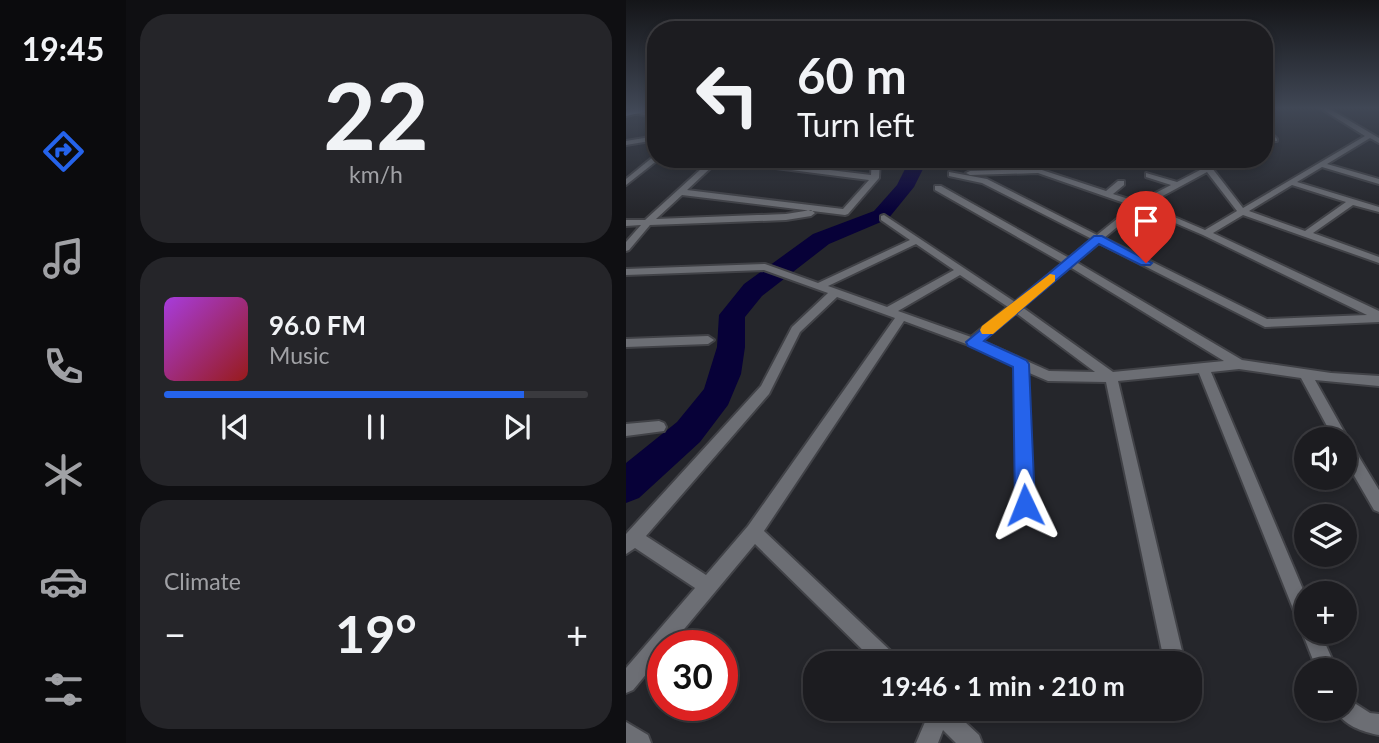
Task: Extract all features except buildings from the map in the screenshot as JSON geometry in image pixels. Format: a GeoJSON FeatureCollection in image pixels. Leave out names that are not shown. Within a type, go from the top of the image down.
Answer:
{"type":"FeatureCollection","features":[{"type":"Feature","properties":{"kind":"street"},"geometry":{"type":"LineString","coordinates":[[1206,233],[1358,143]]}},
{"type":"Feature","properties":{"kind":"street"},"geometry":{"type":"LineString","coordinates":[[1322,165],[1377,180]]}},
{"type":"Feature","properties":{"kind":"street"},"geometry":{"type":"LineString","coordinates":[[626,183],[647,166]]}},
{"type":"Feature","properties":{"kind":"street"},"geometry":{"type":"LineString","coordinates":[[626,248],[648,222],[708,168]]}},
{"type":"Feature","properties":{"kind":"street"},"geometry":{"type":"LineString","coordinates":[[814,168],[875,178]]}},
{"type":"Feature","properties":{"kind":"street"},"geometry":{"type":"LineString","coordinates":[[681,192],[845,212],[875,178],[876,168]]}},
{"type":"Feature","properties":{"kind":"street"},"geometry":{"type":"LineString","coordinates":[[952,168],[952,174]]}},
{"type":"Feature","properties":{"kind":"street"},"geometry":{"type":"LineString","coordinates":[[973,342],[1139,205],[1208,169],[1241,211],[1378,260]]}},
{"type":"Feature","properties":{"kind":"street"},"geometry":{"type":"LineString","coordinates":[[952,174],[1039,171],[1108,194],[1206,233],[1378,317]]}},
{"type":"Feature","properties":{"kind":"street"},"geometry":{"type":"LineString","coordinates":[[952,174],[984,181],[1265,323],[1378,317]]}},
{"type":"Feature","properties":{"kind":"street"},"geometry":{"type":"LineString","coordinates":[[1149,175],[1177,185]]}},
{"type":"Feature","properties":{"kind":"street"},"geometry":{"type":"LineString","coordinates":[[1289,182],[1378,210]]}},
{"type":"Feature","properties":{"kind":"street"},"geometry":{"type":"LineString","coordinates":[[1108,194],[1121,183]]}},
{"type":"Feature","properties":{"kind":"street"},"geometry":{"type":"LineString","coordinates":[[938,188],[1069,262],[1239,364]]}},
{"type":"Feature","properties":{"kind":"street"},"geometry":{"type":"LineString","coordinates":[[1306,234],[1352,202]]}},
{"type":"Feature","properties":{"kind":"street"},"geometry":{"type":"LineString","coordinates":[[626,223],[786,218],[824,211]]}},
{"type":"Feature","properties":{"kind":"street"},"geometry":{"type":"LineString","coordinates":[[884,218],[1015,307],[1111,377],[1172,651]]}},
{"type":"Feature","properties":{"kind":"street"},"geometry":{"type":"LineString","coordinates":[[817,287],[916,240]]}},
{"type":"Feature","properties":{"kind":"street"},"geometry":{"type":"LineString","coordinates":[[626,272],[765,267],[973,342],[1048,376],[1111,377],[1239,364],[1305,374],[1378,380]]}},
{"type":"Feature","properties":{"kind":"street"},"geometry":{"type":"LineString","coordinates":[[887,312],[961,270]]}},
{"type":"Feature","properties":{"kind":"street"},"geometry":{"type":"LineString","coordinates":[[708,586],[630,542],[765,390],[793,335],[834,293]]}},
{"type":"Feature","properties":{"kind":"street"},"geometry":{"type":"LineString","coordinates":[[626,683],[754,531],[901,317]]}},
{"type":"Feature","properties":{"kind":"street"},"geometry":{"type":"LineString","coordinates":[[626,343],[708,340]]}},
{"type":"Feature","properties":{"kind":"street"},"geometry":{"type":"LineString","coordinates":[[1021,364],[1025,505]]}},
{"type":"Feature","properties":{"kind":"street"},"geometry":{"type":"LineString","coordinates":[[1203,368],[1294,589]]}},
{"type":"Feature","properties":{"kind":"street"},"geometry":{"type":"LineString","coordinates":[[1305,374],[1334,427]]}},
{"type":"Feature","properties":{"kind":"street"},"geometry":{"type":"LineString","coordinates":[[626,430],[659,427]]}},
{"type":"Feature","properties":{"kind":"street"},"geometry":{"type":"LineString","coordinates":[[1357,467],[1378,505]]}},
{"type":"Feature","properties":{"kind":"street"},"geometry":{"type":"LineString","coordinates":[[754,531],[877,651]]}},
{"type":"Feature","properties":{"kind":"street"},"geometry":{"type":"LineString","coordinates":[[1357,716],[1364,722],[1378,725]]}},
{"type":"Feature","properties":{"kind":"street"},"geometry":{"type":"LineString","coordinates":[[927,743],[935,721]]}},
{"type":"Feature","properties":{"kind":"street"},"geometry":{"type":"LineString","coordinates":[[948,721],[971,743]]}},
{"type":"Feature","properties":{"kind":"street"},"geometry":{"type":"LineString","coordinates":[[626,733],[640,743]]}},
{"type":"Feature","properties":{"kind":"waterway"},"geometry":{"type":"LineString","coordinates":[[626,486],[689,432],[717,396],[726,374],[731,347],[732,315],[753,290],[821,239],[881,215],[905,187],[914,168]]}},
{"type":"Feature","properties":{"kind":"slow traffic"},"geometry":{"type":"LineString","coordinates":[[987,330],[1050,278]]}},
{"type":"Feature","properties":{"kind":"route"},"geometry":{"type":"LineString","coordinates":[[1025,505],[1021,364],[973,342],[1098,239],[1146,263]]}}]}
